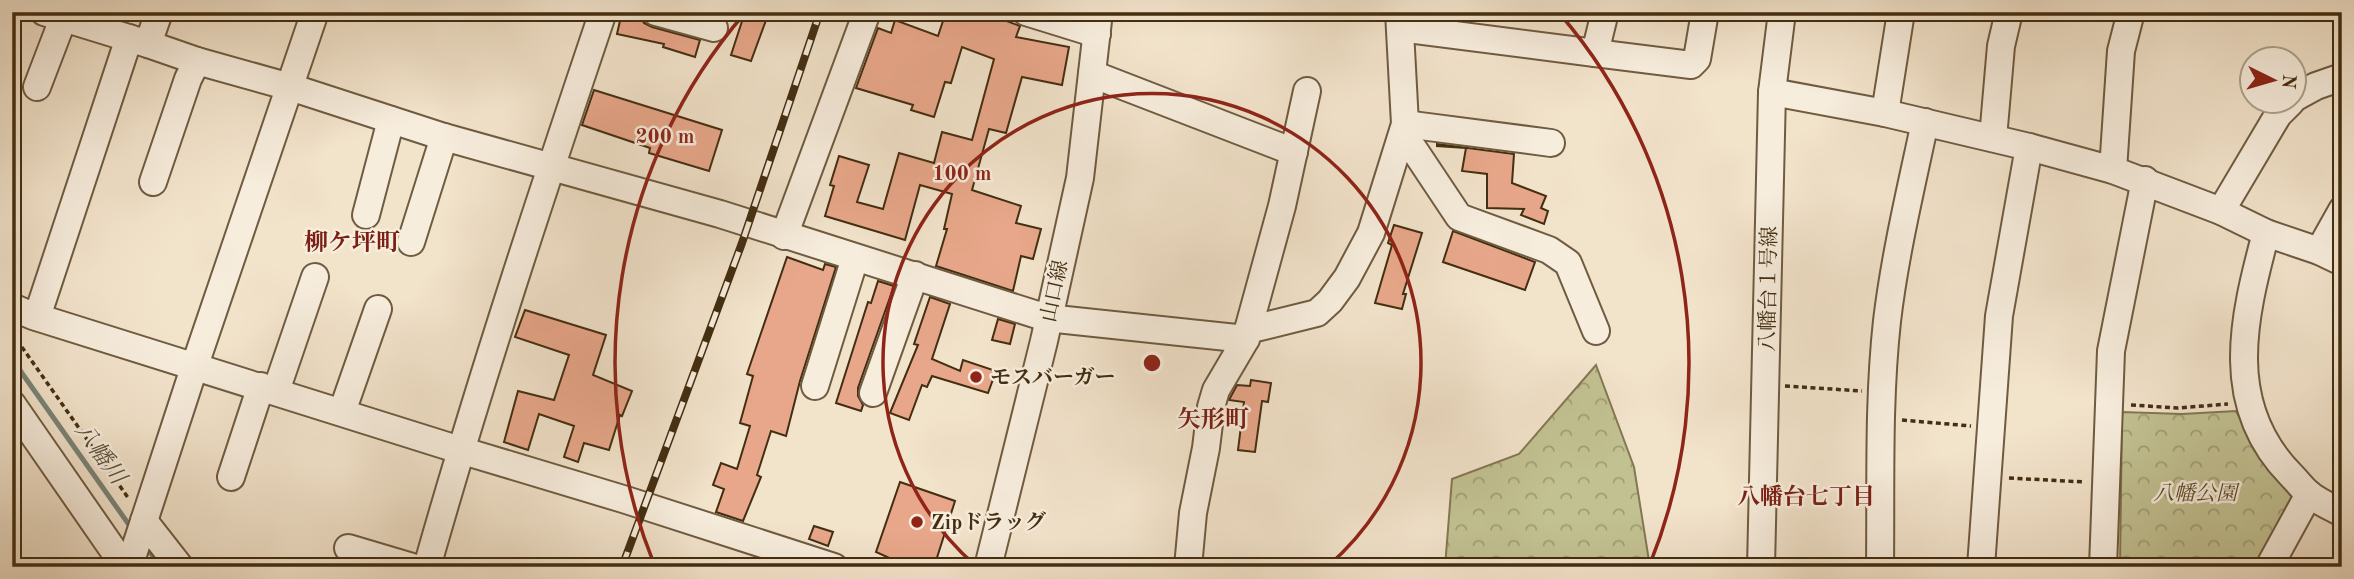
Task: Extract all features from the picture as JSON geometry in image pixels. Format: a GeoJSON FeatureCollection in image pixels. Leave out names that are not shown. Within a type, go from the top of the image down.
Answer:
{"type":"FeatureCollection","features":[{"type":"Feature","properties":{"kind":"street"},"geometry":{"type":"LineString","coordinates":[[37,317],[139,41],[159,12]]}},
{"type":"Feature","properties":{"kind":"street"},"geometry":{"type":"LineString","coordinates":[[134,548],[315,12]]}},
{"type":"Feature","properties":{"kind":"street"},"geometry":{"type":"LineString","coordinates":[[427,567],[460,450],[603,12]]}},
{"type":"Feature","properties":{"kind":"street"},"geometry":{"type":"LineString","coordinates":[[656,12],[713,31]]}},
{"type":"Feature","properties":{"kind":"street"},"geometry":{"type":"LineString","coordinates":[[784,236],[867,12]]}},
{"type":"Feature","properties":{"kind":"street"},"geometry":{"type":"LineString","coordinates":[[1026,12],[1098,23]]}},
{"type":"Feature","properties":{"kind":"street"},"geometry":{"type":"LineString","coordinates":[[1595,53],[1605,12]]}},
{"type":"Feature","properties":{"kind":"street"},"geometry":{"type":"LineString","coordinates":[[37,88],[68,17],[197,61],[550,168],[720,215],[1048,318],[1247,335],[1317,313],[1330,302],[1347,278],[1371,233],[1402,134],[1399,20],[1595,53],[1691,65],[1698,59],[1705,12]]}},
{"type":"Feature","properties":{"kind":"street","name":"八幡台１号線"},"geometry":{"type":"LineString","coordinates":[[1762,567],[1772,92],[1782,12]]}},
{"type":"Feature","properties":{"kind":"street"},"geometry":{"type":"LineString","coordinates":[[1885,113],[1901,12]]}},
{"type":"Feature","properties":{"kind":"street"},"geometry":{"type":"LineString","coordinates":[[1993,138],[2001,46],[2009,12]]}},
{"type":"Feature","properties":{"kind":"street"},"geometry":{"type":"LineString","coordinates":[[2113,170],[2121,51],[2131,12]]}},
{"type":"Feature","properties":{"kind":"street","name":"山口線"},"geometry":{"type":"LineString","coordinates":[[988,567],[1080,178],[1098,23]]}},
{"type":"Feature","properties":{"kind":"street"},"geometry":{"type":"LineString","coordinates":[[153,182],[188,79],[197,61]]}},
{"type":"Feature","properties":{"kind":"street"},"geometry":{"type":"LineString","coordinates":[[1092,74],[1294,152]]}},
{"type":"Feature","properties":{"kind":"street"},"geometry":{"type":"LineString","coordinates":[[2308,91],[2342,77]]}},
{"type":"Feature","properties":{"kind":"street"},"geometry":{"type":"LineString","coordinates":[[1188,567],[1193,513],[1216,390],[1247,335],[1282,206],[1307,92]]}},
{"type":"Feature","properties":{"kind":"street"},"geometry":{"type":"LineString","coordinates":[[1772,92],[1925,122],[2113,170],[2145,180],[2266,233],[2330,257],[2342,210]]}},
{"type":"Feature","properties":{"kind":"street"},"geometry":{"type":"LineString","coordinates":[[2221,211],[2277,116]]}},
{"type":"Feature","properties":{"kind":"street"},"geometry":{"type":"LineString","coordinates":[[366,215],[391,120]]}},
{"type":"Feature","properties":{"kind":"street"},"geometry":{"type":"LineString","coordinates":[[1880,567],[1881,405],[1887,321],[1897,255],[1925,122]]}},
{"type":"Feature","properties":{"kind":"street"},"geometry":{"type":"LineString","coordinates":[[1402,134],[1533,149]]}},
{"type":"Feature","properties":{"kind":"street"},"geometry":{"type":"LineString","coordinates":[[1402,134],[1459,217],[1549,250],[1568,263],[1596,331]]}},
{"type":"Feature","properties":{"kind":"street"},"geometry":{"type":"LineString","coordinates":[[411,242],[443,136]]}},
{"type":"Feature","properties":{"kind":"street"},"geometry":{"type":"LineString","coordinates":[[1981,567],[1998,316],[2029,147]]}},
{"type":"Feature","properties":{"kind":"street"},"geometry":{"type":"LineString","coordinates":[[2103,567],[2111,351],[2145,180]]}},
{"type":"Feature","properties":{"kind":"street"},"geometry":{"type":"LineString","coordinates":[[2266,233],[2257,268],[2242,358],[2247,403],[2258,432],[2279,463],[2309,494],[2342,513]]}},
{"type":"Feature","properties":{"kind":"street"},"geometry":{"type":"LineString","coordinates":[[823,376],[855,258]]}},
{"type":"Feature","properties":{"kind":"street"},"geometry":{"type":"LineString","coordinates":[[881,383],[915,275]]}},
{"type":"Feature","properties":{"kind":"street"},"geometry":{"type":"LineString","coordinates":[[232,477],[314,277]]}},
{"type":"Feature","properties":{"kind":"street"},"geometry":{"type":"LineString","coordinates":[[12,307],[834,567]]}},
{"type":"Feature","properties":{"kind":"street"},"geometry":{"type":"LineString","coordinates":[[342,412],[378,309]]}},
{"type":"Feature","properties":{"kind":"street"},"geometry":{"type":"LineString","coordinates":[[15,417],[134,548],[180,567]]}},
{"type":"Feature","properties":{"kind":"street"},"geometry":{"type":"LineString","coordinates":[[2269,567],[2309,494]]}},
{"type":"Feature","properties":{"kind":"street"},"geometry":{"type":"LineString","coordinates":[[348,548],[412,567]]}},
{"type":"Feature","properties":{"kind":"path"},"geometry":{"type":"LineString","coordinates":[[12,333],[134,548]]}},
{"type":"Feature","properties":{"kind":"path"},"geometry":{"type":"LineString","coordinates":[[1766,384],[1991,428]]}},
{"type":"Feature","properties":{"kind":"path"},"geometry":{"type":"LineString","coordinates":[[2108,404],[2178,408],[2247,403]]}},
{"type":"Feature","properties":{"kind":"path"},"geometry":{"type":"LineString","coordinates":[[1987,477],[2105,483]]}},
{"type":"Feature","properties":{"kind":"green space"},"geometry":{"type":"Polygon","coordinates":[[[1596,365],[1634,467],[1650,567],[1445,567],[1452,479],[1519,454],[1596,365]]]}},
{"type":"Feature","properties":{"kind":"green space","name":"八幡公園"},"geometry":{"type":"Polygon","coordinates":[[[2236,411],[2264,464],[2295,502],[2259,567],[2120,567],[2122,412],[2182,414],[2236,411]]]}},
{"type":"Feature","properties":{"kind":"building"},"geometry":{"type":"Polygon","coordinates":[[[622,12],[641,16],[644,23],[652,27],[700,40],[695,57],[663,47],[664,44],[617,34],[622,12]]]}},
{"type":"Feature","properties":{"kind":"building"},"geometry":{"type":"Polygon","coordinates":[[[745,12],[769,12],[751,61],[731,55],[745,12]]]}},
{"type":"Feature","properties":{"kind":"building"},"geometry":{"type":"Polygon","coordinates":[[[946,12],[982,12],[1020,26],[1016,37],[1069,47],[1062,85],[1022,77],[1006,133],[989,129],[972,190],[1021,206],[1016,223],[1041,229],[1033,259],[1021,256],[1013,291],[936,266],[947,229],[944,229],[952,194],[920,185],[905,240],[825,216],[834,186],[830,185],[839,156],[869,165],[857,202],[883,209],[899,153],[934,163],[942,132],[972,140],[994,59],[962,47],[951,83],[945,82],[934,117],[911,110],[913,105],[856,88],[878,28],[891,33],[895,20],[938,36],[946,12]]]}},
{"type":"Feature","properties":{"kind":"building"},"geometry":{"type":"Polygon","coordinates":[[[594,90],[722,130],[709,171],[649,153],[650,148],[582,125],[594,90]]]}},
{"type":"Feature","properties":{"kind":"building"},"geometry":{"type":"Polygon","coordinates":[[[1437,144],[1514,154],[1512,183],[1546,196],[1541,208],[1548,211],[1544,224],[1521,215],[1524,209],[1487,208],[1487,174],[1462,171],[1466,148],[1437,144]]]}},
{"type":"Feature","properties":{"kind":"building"},"geometry":{"type":"Polygon","coordinates":[[[1394,225],[1422,233],[1403,294],[1406,294],[1402,309],[1375,303],[1392,245],[1388,243],[1394,225]]]}},
{"type":"Feature","properties":{"kind":"building"},"geometry":{"type":"Polygon","coordinates":[[[1453,231],[1535,262],[1525,290],[1443,262],[1453,231]]]}},
{"type":"Feature","properties":{"kind":"building"},"geometry":{"type":"Polygon","coordinates":[[[787,257],[823,270],[825,264],[836,267],[800,381],[786,436],[771,431],[757,475],[761,477],[743,521],[716,512],[724,489],[713,485],[721,463],[737,469],[750,426],[740,423],[753,376],[747,374],[787,257]]]}},
{"type":"Feature","properties":{"kind":"building"},"geometry":{"type":"Polygon","coordinates":[[[878,281],[894,286],[858,388],[858,396],[863,405],[861,411],[836,403],[868,302],[871,303],[878,281]]]}},
{"type":"Feature","properties":{"kind":"building"},"geometry":{"type":"Polygon","coordinates":[[[930,297],[950,304],[932,359],[960,371],[963,360],[996,371],[988,393],[932,376],[927,387],[922,385],[909,420],[890,413],[918,345],[914,344],[930,297]]]}},
{"type":"Feature","properties":{"kind":"building"},"geometry":{"type":"Polygon","coordinates":[[[525,310],[606,335],[593,375],[632,391],[622,416],[620,415],[609,450],[584,443],[578,462],[564,457],[574,426],[539,414],[528,450],[504,442],[518,391],[554,400],[569,355],[515,337],[525,310]]]}},
{"type":"Feature","properties":{"kind":"building"},"geometry":{"type":"Polygon","coordinates":[[[998,319],[1015,324],[1010,344],[992,340],[998,319]]]}},
{"type":"Feature","properties":{"kind":"building"},"geometry":{"type":"Polygon","coordinates":[[[1251,380],[1271,383],[1268,402],[1262,401],[1255,452],[1238,450],[1244,402],[1229,400],[1237,385],[1250,386],[1251,380]]]}},
{"type":"Feature","properties":{"kind":"building"},"geometry":{"type":"Polygon","coordinates":[[[900,482],[955,501],[934,567],[909,567],[876,552],[900,482]]]}},
{"type":"Feature","properties":{"kind":"building"},"geometry":{"type":"Polygon","coordinates":[[[814,526],[833,532],[828,546],[809,539],[814,526]]]}},
{"type":"Feature","properties":{"kind":"waterway","name":"八幡川"},"geometry":{"type":"LineString","coordinates":[[12,359],[132,529]]}},
{"type":"Feature","properties":{"kind":"waterway","name":"八幡川"},"geometry":{"type":"LineString","coordinates":[[144,545],[162,567]]}},
{"type":"Feature","properties":{"kind":"railway"},"geometry":{"type":"LineString","coordinates":[[622,567],[742,243],[820,12]]}},
{"type":"Feature","properties":{"kind":"place","name":"モスバーガー"},"geometry":{"type":"Point","coordinates":[976,377]}},
{"type":"Feature","properties":{"kind":"place","name":"Zipドラッグ"},"geometry":{"type":"Point","coordinates":[917,522]}},
{"type":"Feature","properties":{"kind":"district","name":"柳ケ坪町"},"geometry":{"type":"Point","coordinates":[352,242]}},
{"type":"Feature","properties":{"kind":"district","name":"矢形町"},"geometry":{"type":"Point","coordinates":[1213,419]}},
{"type":"Feature","properties":{"kind":"district","name":"八幡台七丁目"},"geometry":{"type":"Point","coordinates":[1806,496]}}]}
